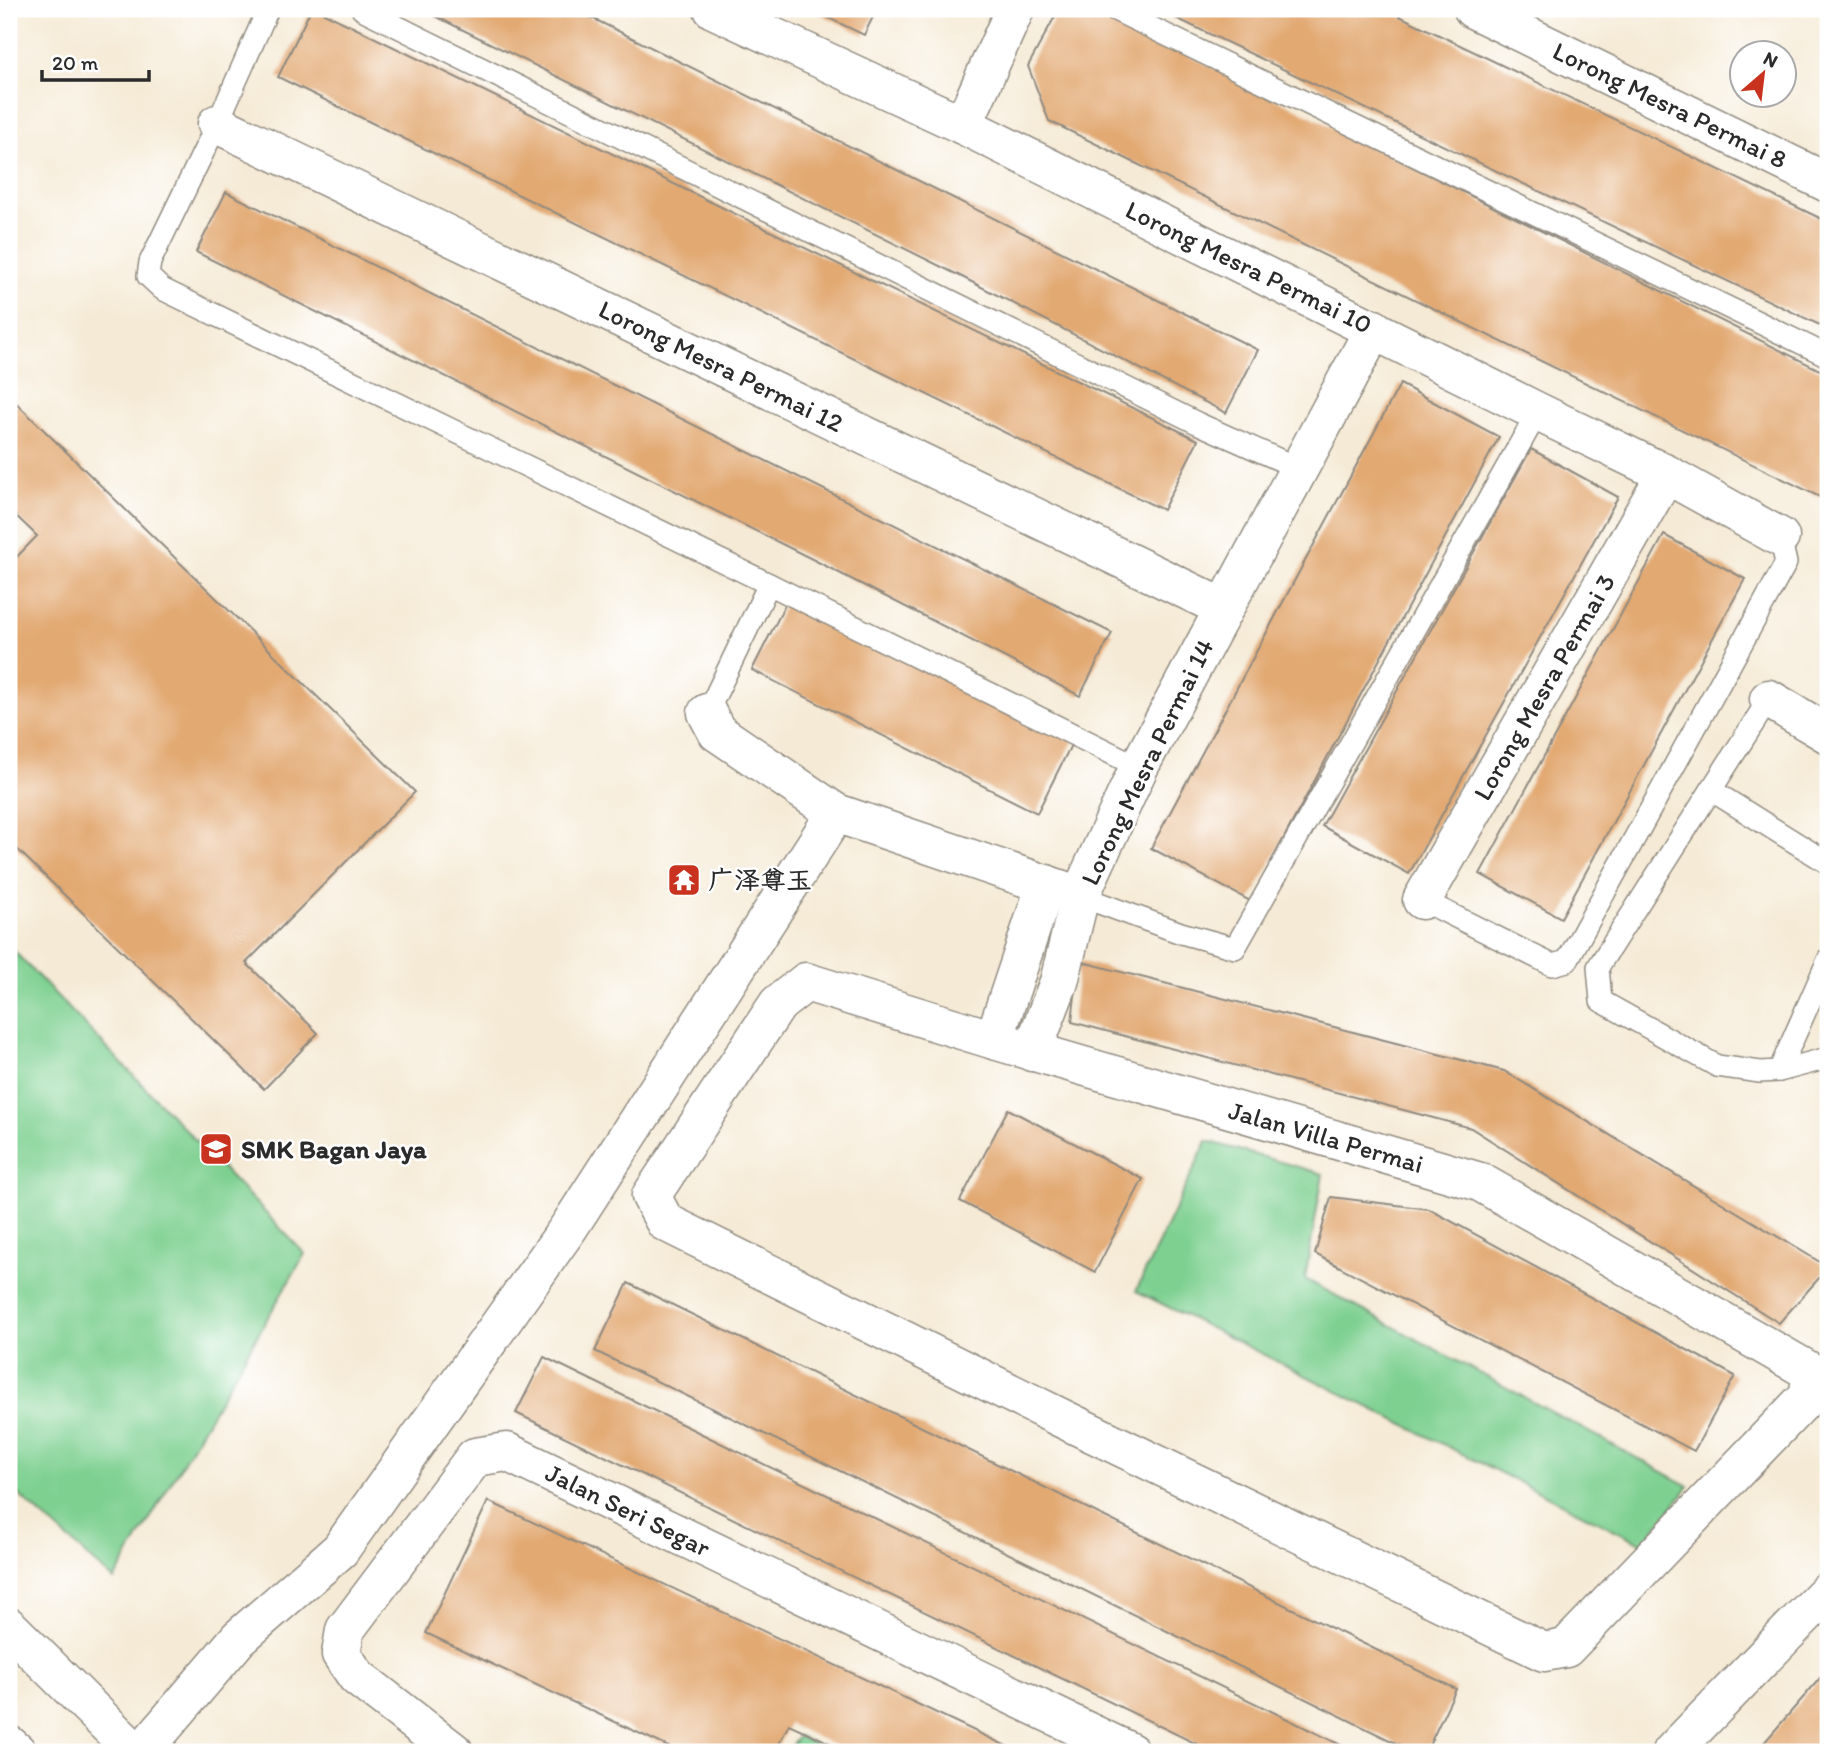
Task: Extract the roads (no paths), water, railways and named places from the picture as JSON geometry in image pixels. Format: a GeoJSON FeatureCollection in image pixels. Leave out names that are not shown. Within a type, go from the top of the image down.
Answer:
{"type":"FeatureCollection","features":[{"type":"Feature","properties":{"kind":"street","name":"Lorong Mesra Permai 10"},"geometry":{"type":"LineString","coordinates":[[713,9],[963,125],[1666,474],[1780,537]]}},
{"type":"Feature","properties":{"kind":"street"},"geometry":{"type":"LineString","coordinates":[[963,125],[1015,9]]}},
{"type":"Feature","properties":{"kind":"street","name":"Lorong Mesra Permai 8"},"geometry":{"type":"LineString","coordinates":[[1473,9],[1828,183]]}},
{"type":"Feature","properties":{"kind":"street","name":"Lorong Mesra Permai 12"},"geometry":{"type":"LineString","coordinates":[[217,124],[1224,608]]}},
{"type":"Feature","properties":{"kind":"street","name":"Lorong Mesra Permai 14"},"geometry":{"type":"LineString","coordinates":[[707,713],[717,732],[836,813],[1063,890],[1139,767],[1374,329]]}},
{"type":"Feature","properties":{"kind":"street","name":"Lorong Mesra Permai 3"},"geometry":{"type":"LineString","coordinates":[[1422,900],[1666,474]]}},
{"type":"Feature","properties":{"kind":"street"},"geometry":{"type":"LineString","coordinates":[[1769,699],[1828,734]]}},
{"type":"Feature","properties":{"kind":"street"},"geometry":{"type":"LineString","coordinates":[[142,1752],[239,1638],[340,1550],[569,1227],[836,813]]}},
{"type":"Feature","properties":{"kind":"street"},"geometry":{"type":"LineString","coordinates":[[993,1041],[1063,890]]}},
{"type":"Feature","properties":{"kind":"street"},"geometry":{"type":"LineString","coordinates":[[1032,1052],[1059,982],[1063,890]]}},
{"type":"Feature","properties":{"kind":"street","name":"Jalan Villa Permai"},"geometry":{"type":"LineString","coordinates":[[806,982],[993,1041],[1480,1182],[1811,1371],[1809,1395],[1566,1648],[1544,1652],[665,1222],[651,1196],[778,1004],[806,982]]}},
{"type":"Feature","properties":{"kind":"street","name":"Jalan Seri Segar"},"geometry":{"type":"LineString","coordinates":[[454,1752],[357,1677],[341,1654],[345,1630],[475,1457],[506,1452],[1130,1752]]}},
{"type":"Feature","properties":{"kind":"street"},"geometry":{"type":"LineString","coordinates":[[1672,1752],[1828,1591]]}},
{"type":"Feature","properties":{"kind":"street"},"geometry":{"type":"LineString","coordinates":[[9,1627],[135,1752]]}},
{"type":"Feature","properties":{"kind":"street"},"geometry":{"type":"LineString","coordinates":[[9,1745],[16,1752]]}},
{"type":"Feature","properties":{"kind":"lane"},"geometry":{"type":"LineString","coordinates":[[268,9],[217,124],[150,262],[148,276],[162,289],[1139,767]]}},
{"type":"Feature","properties":{"kind":"lane"},"geometry":{"type":"LineString","coordinates":[[362,9],[1197,423],[1300,469]]}},
{"type":"Feature","properties":{"kind":"lane"},"geometry":{"type":"LineString","coordinates":[[1113,9],[1828,356]]}},
{"type":"Feature","properties":{"kind":"lane"},"geometry":{"type":"LineString","coordinates":[[1063,890],[1181,933],[1235,948],[1538,412]]}},
{"type":"Feature","properties":{"kind":"lane"},"geometry":{"type":"LineString","coordinates":[[1422,900],[1552,964],[1567,961],[1786,563],[1780,537]]}},
{"type":"Feature","properties":{"kind":"lane"},"geometry":{"type":"LineString","coordinates":[[707,713],[769,584]]}},
{"type":"Feature","properties":{"kind":"lane"},"geometry":{"type":"LineString","coordinates":[[1769,699],[1598,967],[1601,1002],[1717,1066],[1760,1073],[1779,1071],[1828,1058]]}},
{"type":"Feature","properties":{"kind":"lane"},"geometry":{"type":"LineString","coordinates":[[1711,790],[1828,863]]}},
{"type":"Feature","properties":{"kind":"lane"},"geometry":{"type":"LineString","coordinates":[[1779,1071],[1828,960]]}},
{"type":"Feature","properties":{"kind":"place","name":"广泽尊玉"},"geometry":{"type":"Point","coordinates":[684,880]}},
{"type":"Feature","properties":{"kind":"place","name":"SMK Bagan Jaya"},"geometry":{"type":"Point","coordinates":[216,1149]}}]}
